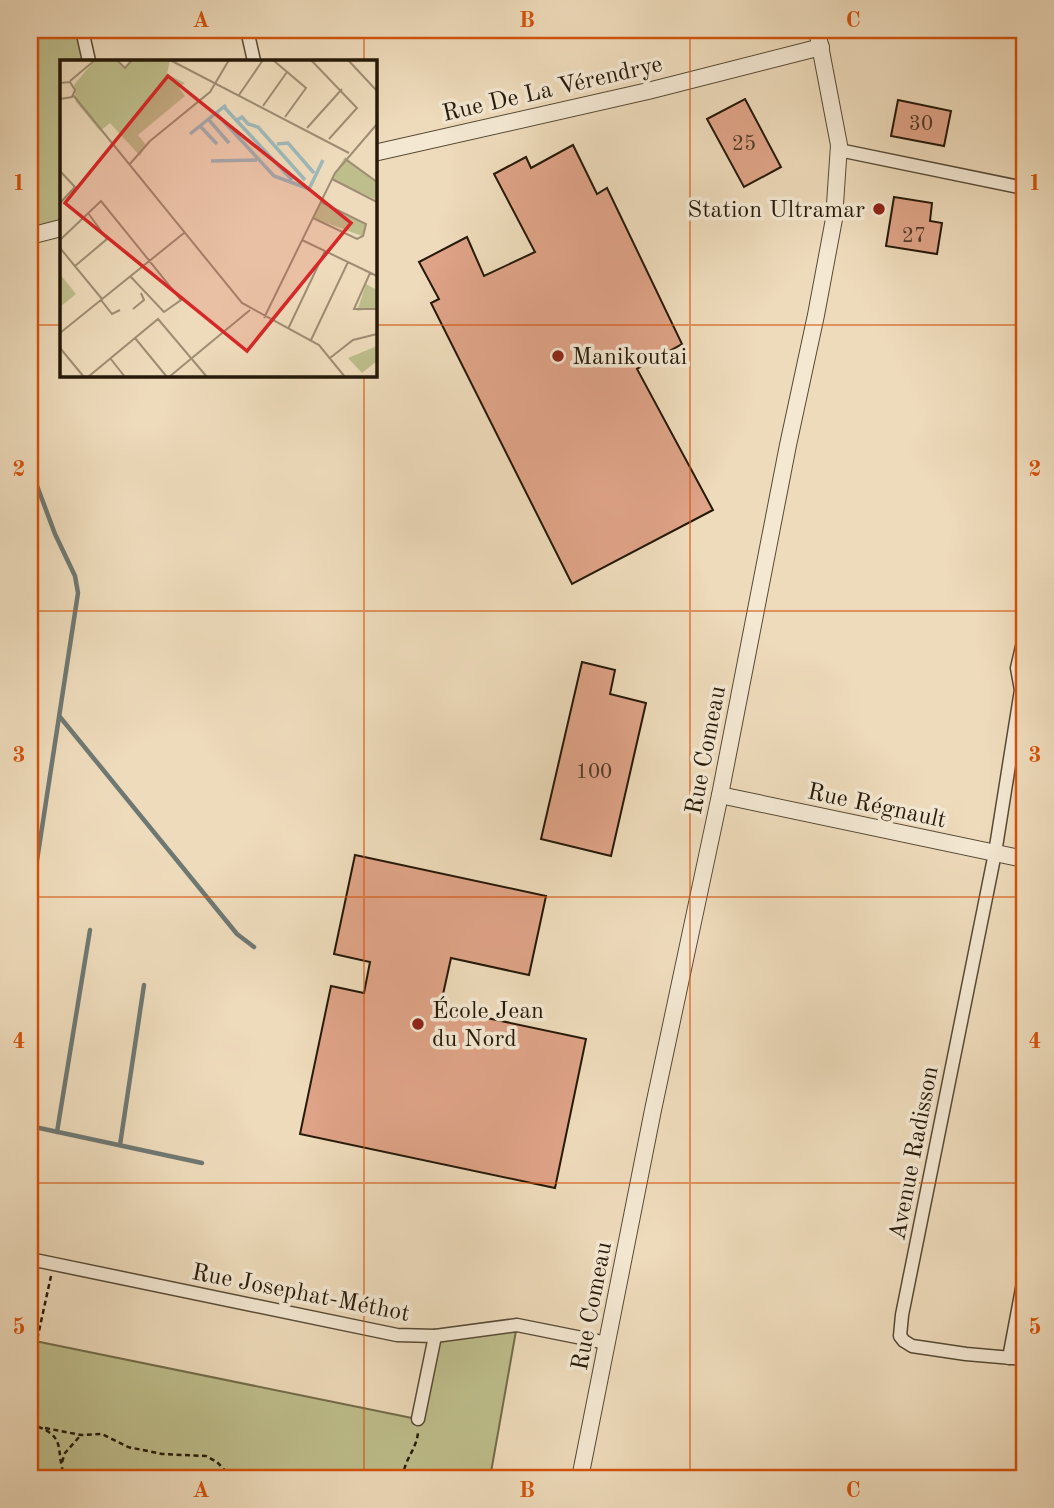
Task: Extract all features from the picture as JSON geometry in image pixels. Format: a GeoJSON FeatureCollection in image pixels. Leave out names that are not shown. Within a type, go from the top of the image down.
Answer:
{"type":"FeatureCollection","features":[{"type":"Feature","properties":{"kind":"street"},"geometry":{"type":"LineString","coordinates":[[82,30],[89,60]]}},
{"type":"Feature","properties":{"kind":"street"},"geometry":{"type":"LineString","coordinates":[[247,30],[254,60]]}},
{"type":"Feature","properties":{"kind":"street","name":"Rue Comeau"},"geometry":{"type":"LineString","coordinates":[[580,1478],[653,1110],[720,795],[834,219],[839,145],[817,30]]}},
{"type":"Feature","properties":{"kind":"street","name":"Rue De La Vérendrye"},"geometry":{"type":"LineString","coordinates":[[376,153],[821,47]]}},
{"type":"Feature","properties":{"kind":"street"},"geometry":{"type":"LineString","coordinates":[[839,150],[1024,188]]}},
{"type":"Feature","properties":{"kind":"street"},"geometry":{"type":"LineString","coordinates":[[30,236],[60,228]]}},
{"type":"Feature","properties":{"kind":"street"},"geometry":{"type":"LineString","coordinates":[[995,853],[1020,690],[1017,668],[1024,638]]}},
{"type":"Feature","properties":{"kind":"street","name":"Rue Régnault"},"geometry":{"type":"LineString","coordinates":[[720,795],[1024,859]]}},
{"type":"Feature","properties":{"kind":"street","name":"Avenue Radisson"},"geometry":{"type":"LineString","coordinates":[[995,853],[904,1302],[900,1336],[912,1346],[1024,1359]]}},
{"type":"Feature","properties":{"kind":"street","name":"Rue Josephat-Méthot"},"geometry":{"type":"LineString","coordinates":[[30,1259],[397,1335],[435,1336],[517,1325],[607,1343]]}},
{"type":"Feature","properties":{"kind":"street"},"geometry":{"type":"LineString","coordinates":[[1009,1358],[1024,1278]]}},
{"type":"Feature","properties":{"kind":"street"},"geometry":{"type":"LineString","coordinates":[[418,1419],[435,1336]]}},
{"type":"Feature","properties":{"kind":"path"},"geometry":{"type":"LineString","coordinates":[[30,1372],[54,1264]]}},
{"type":"Feature","properties":{"kind":"path"},"geometry":{"type":"LineString","coordinates":[[403,1478],[403,1468],[417,1439],[418,1419]]}},
{"type":"Feature","properties":{"kind":"path"},"geometry":{"type":"LineString","coordinates":[[30,1424],[81,1435],[102,1434],[128,1447],[162,1454],[206,1456],[217,1462],[232,1478]]}},
{"type":"Feature","properties":{"kind":"path"},"geometry":{"type":"LineString","coordinates":[[45,1429],[54,1434],[60,1446],[60,1465],[65,1478]]}},
{"type":"Feature","properties":{"kind":"path"},"geometry":{"type":"LineString","coordinates":[[60,1465],[65,1453],[81,1435]]}},
{"type":"Feature","properties":{"kind":"green space"},"geometry":{"type":"Polygon","coordinates":[[[30,30],[76,30],[84,60],[60,60],[60,227],[30,235],[30,30]]]}},
{"type":"Feature","properties":{"kind":"green space"},"geometry":{"type":"Polygon","coordinates":[[[517,1325],[490,1478],[30,1478],[30,1340],[417,1419],[435,1336],[517,1325]]]}},
{"type":"Feature","properties":{"kind":"building"},"geometry":{"type":"Polygon","coordinates":[[[745,99],[781,167],[744,187],[707,119],[745,99]]]}},
{"type":"Feature","properties":{"kind":"building"},"geometry":{"type":"Polygon","coordinates":[[[898,100],[951,111],[944,146],[891,136],[898,100]]]}},
{"type":"Feature","properties":{"kind":"building","name":"Manikoutai"},"geometry":{"type":"Polygon","coordinates":[[[573,145],[597,194],[607,188],[682,344],[637,369],[713,510],[572,584],[431,303],[439,299],[419,262],[467,237],[484,276],[535,252],[494,174],[526,157],[531,168],[573,145]]]}},
{"type":"Feature","properties":{"kind":"building"},"geometry":{"type":"Polygon","coordinates":[[[894,197],[932,203],[930,221],[942,223],[937,254],[886,246],[894,197]]]}},
{"type":"Feature","properties":{"kind":"building"},"geometry":{"type":"Polygon","coordinates":[[[582,662],[615,670],[610,694],[646,703],[611,856],[541,839],[582,662]]]}},
{"type":"Feature","properties":{"kind":"building","name":"École Jean du Nord"},"geometry":{"type":"Polygon","coordinates":[[[355,855],[546,896],[529,975],[451,958],[440,1008],[586,1039],[555,1188],[300,1134],[331,986],[364,993],[370,962],[334,954],[355,855]]]}},
{"type":"Feature","properties":{"kind":"waterway"},"geometry":{"type":"LineString","coordinates":[[30,467],[55,534],[75,576],[78,593],[30,906]]}},
{"type":"Feature","properties":{"kind":"waterway"},"geometry":{"type":"LineString","coordinates":[[60,717],[237,934],[254,947]]}},
{"type":"Feature","properties":{"kind":"waterway"},"geometry":{"type":"LineString","coordinates":[[57,1132],[90,930]]}},
{"type":"Feature","properties":{"kind":"waterway"},"geometry":{"type":"LineString","coordinates":[[120,1145],[144,985]]}},
{"type":"Feature","properties":{"kind":"waterway"},"geometry":{"type":"LineString","coordinates":[[30,1126],[202,1163]]}},
{"type":"Feature","properties":{"kind":"place","name":"Station Ultramar"},"geometry":{"type":"Point","coordinates":[879,209]}},
{"type":"Feature","properties":{"kind":"place","name":"Manikoutai"},"geometry":{"type":"Point","coordinates":[558,356]}},
{"type":"Feature","properties":{"kind":"place","name":"École Jean du Nord"},"geometry":{"type":"Point","coordinates":[418,1024]}}]}
